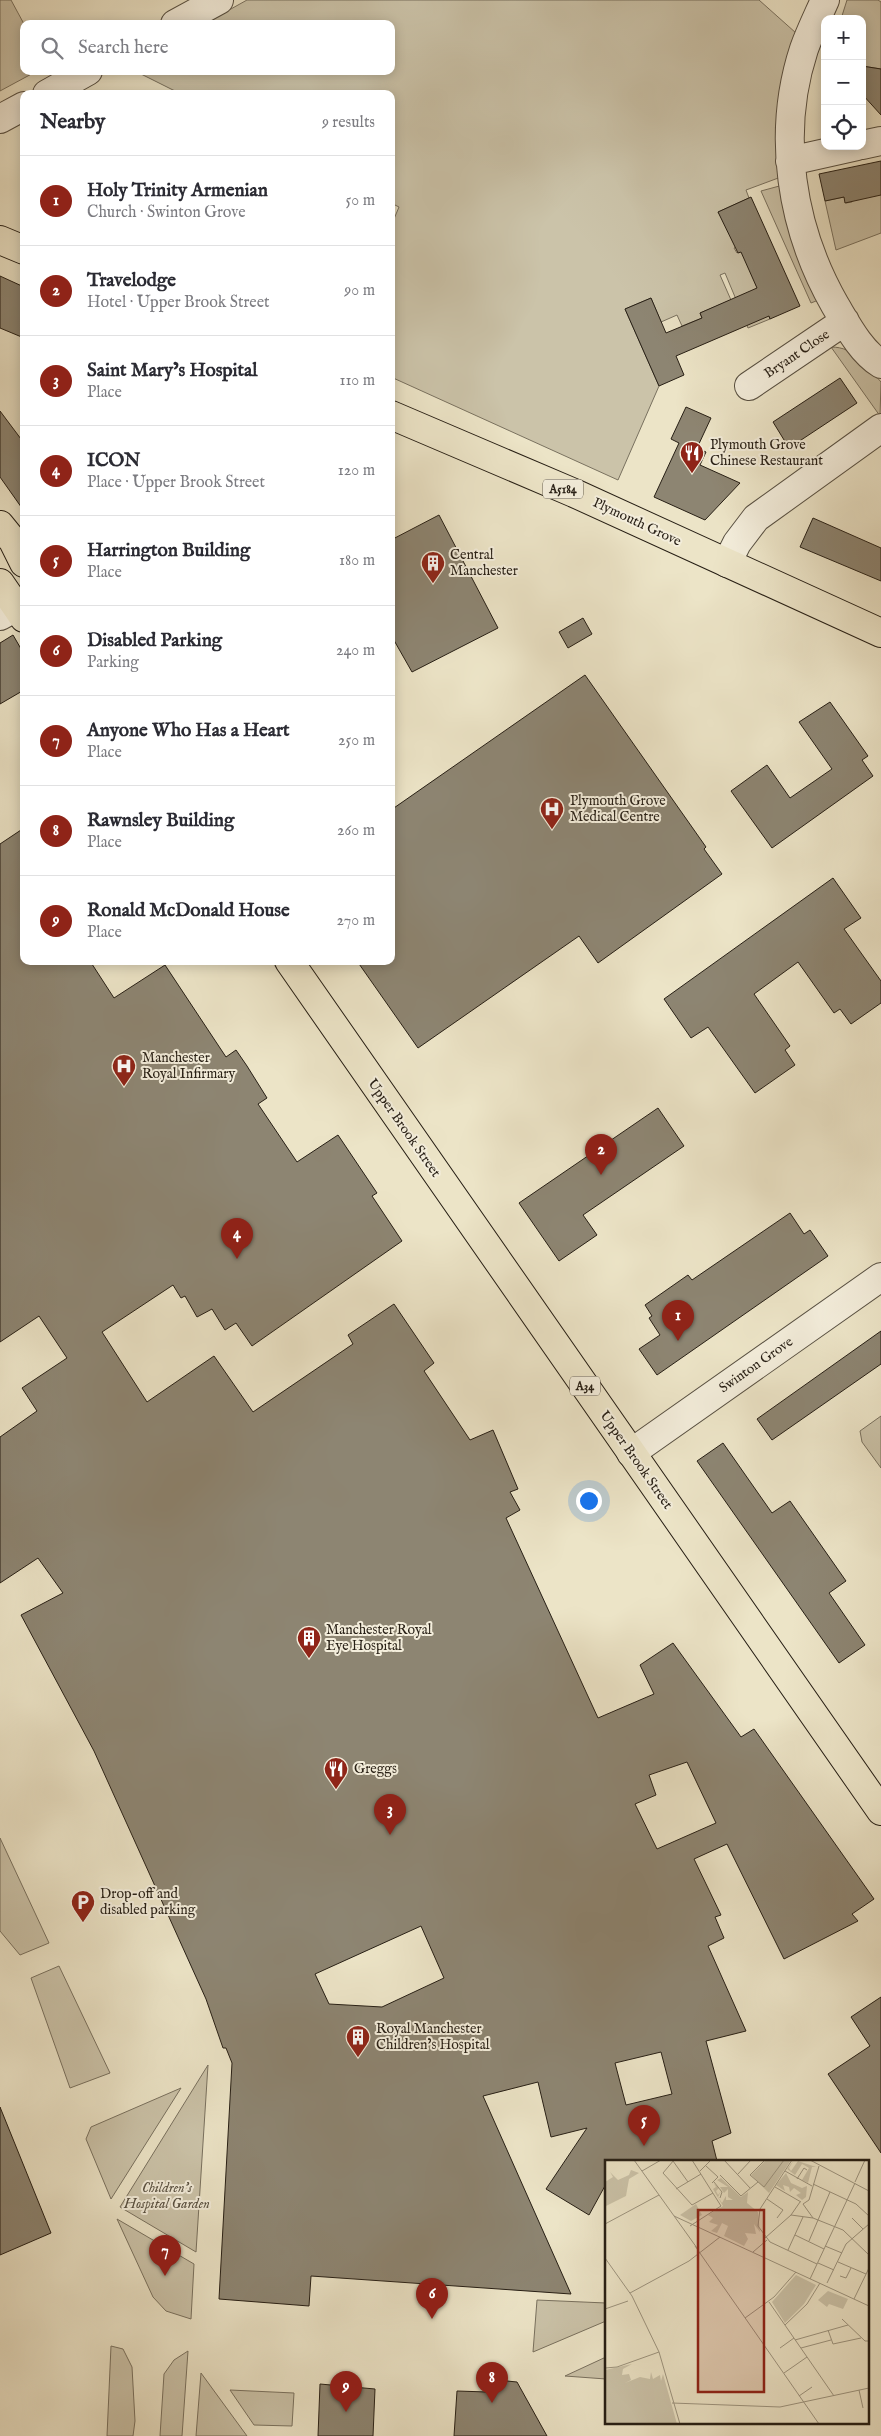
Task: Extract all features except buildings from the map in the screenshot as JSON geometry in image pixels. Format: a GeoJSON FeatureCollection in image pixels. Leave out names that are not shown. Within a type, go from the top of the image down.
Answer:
{"type":"FeatureCollection","features":[{"type":"Feature","properties":{"kind":"main road"},"geometry":{"type":"LineString","coordinates":[[0,240],[20,248]]}},
{"type":"Feature","properties":{"kind":"main road","name":"Plymouth Grove"},"geometry":{"type":"LineString","coordinates":[[395,418],[574,493],[881,633]]}},
{"type":"Feature","properties":{"kind":"main road"},"geometry":{"type":"LineString","coordinates":[[0,525],[13,541],[20,556]]}},
{"type":"Feature","properties":{"kind":"main road"},"geometry":{"type":"LineString","coordinates":[[0,582],[16,611]]}},
{"type":"Feature","properties":{"kind":"main road","name":"Upper Brook Street"},"geometry":{"type":"LineString","coordinates":[[292,965],[881,1811]]}},
{"type":"Feature","properties":{"kind":"street"},"geometry":{"type":"LineString","coordinates":[[182,20],[219,0]]}},
{"type":"Feature","properties":{"kind":"street"},"geometry":{"type":"LineString","coordinates":[[825,0],[804,48],[795,85],[790,128],[790,161],[798,212],[810,250],[830,295],[845,321],[872,358],[881,364]]}},
{"type":"Feature","properties":{"kind":"street"},"geometry":{"type":"LineString","coordinates":[[54,90],[81,75]]}},
{"type":"Feature","properties":{"kind":"street"},"geometry":{"type":"LineString","coordinates":[[0,119],[20,108]]}},
{"type":"Feature","properties":{"kind":"street"},"geometry":{"type":"LineString","coordinates":[[866,144],[881,141]]}},
{"type":"Feature","properties":{"kind":"street"},"geometry":{"type":"LineString","coordinates":[[790,161],[839,150]]}},
{"type":"Feature","properties":{"kind":"street","name":"Bryant Close"},"geometry":{"type":"LineString","coordinates":[[749,386],[845,321]]}},
{"type":"Feature","properties":{"kind":"street"},"geometry":{"type":"LineString","coordinates":[[728,563],[737,543],[756,518],[881,428]]}},
{"type":"Feature","properties":{"kind":"street"},"geometry":{"type":"LineString","coordinates":[[0,582],[20,568]]}},
{"type":"Feature","properties":{"kind":"street","name":"Swinton Grove"},"geometry":{"type":"LineString","coordinates":[[631,1453],[881,1276]]}},
{"type":"Feature","properties":{"kind":"green space"},"geometry":{"type":"Polygon","coordinates":[[[0,0],[11,0],[22,20],[20,20],[20,75],[30,75],[0,91],[0,0]]]}},
{"type":"Feature","properties":{"kind":"green space"},"geometry":{"type":"Polygon","coordinates":[[[247,0],[759,0],[796,33],[781,177],[746,190],[749,198],[718,212],[739,245],[734,248],[737,253],[742,251],[770,319],[748,328],[725,273],[720,275],[731,300],[700,313],[702,318],[682,326],[677,315],[661,322],[651,298],[625,309],[659,386],[618,480],[395,379],[395,216],[399,207],[395,205],[395,90],[173,90],[143,75],[395,75],[395,20],[211,20],[247,0]]]}},
{"type":"Feature","properties":{"kind":"green space"},"geometry":{"type":"Polygon","coordinates":[[[847,0],[878,0],[881,2],[881,69],[866,67],[866,15],[842,15],[847,0]]]}},
{"type":"Feature","properties":{"kind":"green space"},"geometry":{"type":"Polygon","coordinates":[[[783,185],[821,299],[811,303],[761,191],[783,185]]]}},
{"type":"Feature","properties":{"kind":"green space"},"geometry":{"type":"Polygon","coordinates":[[[881,189],[881,233],[836,250],[825,201],[844,197],[846,203],[852,202],[851,195],[881,189]]]}},
{"type":"Feature","properties":{"kind":"green space"},"geometry":{"type":"Polygon","coordinates":[[[831,347],[847,350],[859,358],[881,382],[880,416],[831,347]]]}},
{"type":"Feature","properties":{"kind":"green space"},"geometry":{"type":"Polygon","coordinates":[[[881,1416],[881,1468],[862,1442],[860,1431],[881,1416]]]}},
{"type":"Feature","properties":{"kind":"green space"},"geometry":{"type":"Polygon","coordinates":[[[0,1838],[49,1943],[20,1955],[0,1931],[0,1838]]]}},
{"type":"Feature","properties":{"kind":"green space"},"geometry":{"type":"Polygon","coordinates":[[[59,1966],[110,2073],[70,2088],[31,1978],[59,1966]]]}},
{"type":"Feature","properties":{"kind":"green space","name":"Children's Hospital Garden"},"geometry":{"type":"Polygon","coordinates":[[[208,2065],[196,2252],[120,2207],[208,2065]]]}},
{"type":"Feature","properties":{"kind":"green space","name":"Children's Hospital Garden"},"geometry":{"type":"Polygon","coordinates":[[[181,2088],[111,2199],[86,2139],[91,2127],[181,2088]]]}},
{"type":"Feature","properties":{"kind":"green space"},"geometry":{"type":"Polygon","coordinates":[[[117,2219],[194,2264],[191,2319],[166,2311],[153,2297],[117,2219]]]}},
{"type":"Feature","properties":{"kind":"green space"},"geometry":{"type":"Polygon","coordinates":[[[537,2300],[605,2303],[605,2321],[533,2352],[537,2300]]]}},
{"type":"Feature","properties":{"kind":"green space"},"geometry":{"type":"Polygon","coordinates":[[[111,2346],[123,2349],[132,2367],[135,2421],[133,2436],[107,2436],[111,2346]]]}},
{"type":"Feature","properties":{"kind":"green space"},"geometry":{"type":"Polygon","coordinates":[[[188,2351],[182,2436],[160,2436],[164,2374],[174,2360],[188,2351]]]}},
{"type":"Feature","properties":{"kind":"green space"},"geometry":{"type":"Polygon","coordinates":[[[605,2357],[605,2379],[565,2376],[605,2357]]]}},
{"type":"Feature","properties":{"kind":"green space"},"geometry":{"type":"Polygon","coordinates":[[[201,2373],[247,2436],[196,2436],[201,2373]]]}},
{"type":"Feature","properties":{"kind":"green space"},"geometry":{"type":"Polygon","coordinates":[[[230,2390],[294,2393],[292,2426],[254,2425],[230,2390]]]}},
{"type":"Feature","properties":{"kind":"place","name":"Plymouth Grove Chinese Restaurant"},"geometry":{"type":"Point","coordinates":[692,474]}},
{"type":"Feature","properties":{"kind":"place","name":"Central Manchester"},"geometry":{"type":"Point","coordinates":[433,584]}},
{"type":"Feature","properties":{"kind":"place","name":"Plymouth Grove Medical Centre"},"geometry":{"type":"Point","coordinates":[552,830]}},
{"type":"Feature","properties":{"kind":"place","name":"Manchester Royal Infirmary"},"geometry":{"type":"Point","coordinates":[124,1087]}},
{"type":"Feature","properties":{"kind":"place","name":"Travelodge"},"geometry":{"type":"Point","coordinates":[601,1175]}},
{"type":"Feature","properties":{"kind":"place","name":"ICON"},"geometry":{"type":"Point","coordinates":[237,1259]}},
{"type":"Feature","properties":{"kind":"place","name":"Holy Trinity Armenian"},"geometry":{"type":"Point","coordinates":[678,1341]}},
{"type":"Feature","properties":{"kind":"place","name":"Manchester Royal Eye Hospital"},"geometry":{"type":"Point","coordinates":[309,1659]}},
{"type":"Feature","properties":{"kind":"place","name":"Greggs"},"geometry":{"type":"Point","coordinates":[336,1790]}},
{"type":"Feature","properties":{"kind":"place","name":"Saint Mary’s Hospital"},"geometry":{"type":"Point","coordinates":[390,1835]}},
{"type":"Feature","properties":{"kind":"place","name":"Drop-off and disabled parking"},"geometry":{"type":"Point","coordinates":[83,1923]}},
{"type":"Feature","properties":{"kind":"place","name":"Royal Manchester Children’s Hospital"},"geometry":{"type":"Point","coordinates":[358,2058]}},
{"type":"Feature","properties":{"kind":"place","name":"Harrington Building"},"geometry":{"type":"Point","coordinates":[644,2146]}},
{"type":"Feature","properties":{"kind":"place","name":"Anyone Who Has a Heart"},"geometry":{"type":"Point","coordinates":[165,2276]}},
{"type":"Feature","properties":{"kind":"place","name":"Disabled Parking"},"geometry":{"type":"Point","coordinates":[432,2319]}},
{"type":"Feature","properties":{"kind":"place","name":"Rawnsley Building"},"geometry":{"type":"Point","coordinates":[492,2403]}},
{"type":"Feature","properties":{"kind":"place","name":"Ronald McDonald House"},"geometry":{"type":"Point","coordinates":[346,2412]}}]}
